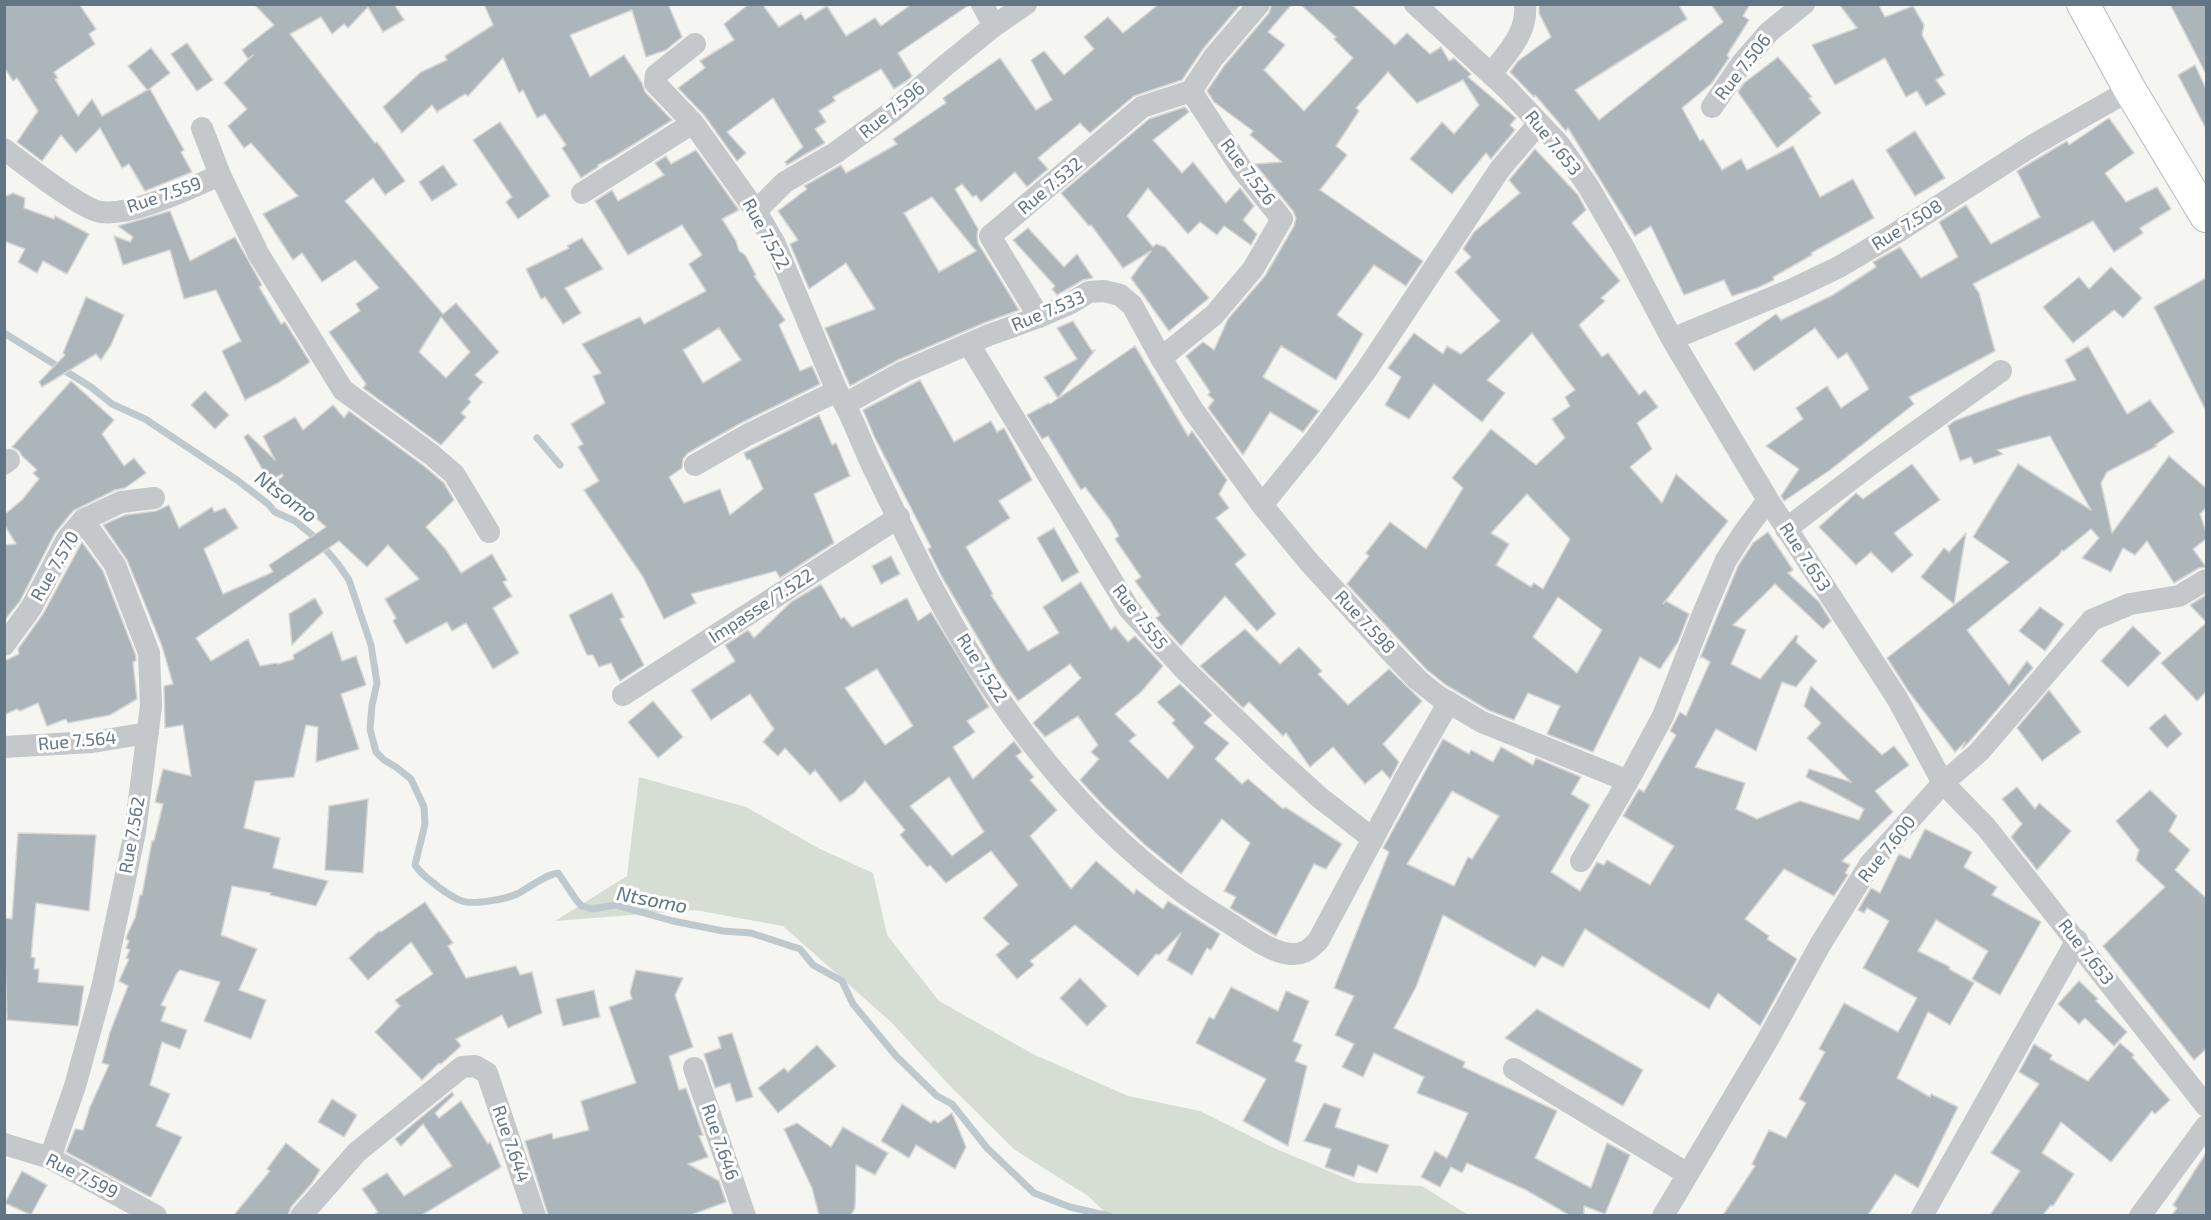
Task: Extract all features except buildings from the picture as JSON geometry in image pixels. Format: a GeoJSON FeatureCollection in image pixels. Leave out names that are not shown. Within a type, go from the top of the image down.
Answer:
{"type":"FeatureCollection","features":[{"type":"Feature","properties":{"kind":"main road"},"geometry":{"type":"LineString","coordinates":[[2084,4],[2130,90],[2206,216]]}},
{"type":"Feature","properties":{"kind":"street"},"geometry":{"type":"LineString","coordinates":[[982,4],[994,26]]}},
{"type":"Feature","properties":{"kind":"street","name":"Rue 7.596"},"geometry":{"type":"LineString","coordinates":[[756,211],[785,182],[836,153],[893,111],[994,26],[1026,4]]}},
{"type":"Feature","properties":{"kind":"street"},"geometry":{"type":"LineString","coordinates":[[1191,91],[1213,58],[1259,4]]}},
{"type":"Feature","properties":{"kind":"street","name":"Rue 7.653"},"geometry":{"type":"LineString","coordinates":[[1415,4],[1508,89],[1558,144],[1588,186],[1672,339],[1768,500],[1897,698],[1943,783],[1986,827],[2206,1106]]}},
{"type":"Feature","properties":{"kind":"street"},"geometry":{"type":"LineString","coordinates":[[1491,74],[1518,40],[1526,14],[1525,4]]}},
{"type":"Feature","properties":{"kind":"street","name":"Rue 7.506"},"geometry":{"type":"LineString","coordinates":[[1712,107],[1742,63],[1769,32],[1804,4]]}},
{"type":"Feature","properties":{"kind":"street","name":"Rue 7.522"},"geometry":{"type":"LineString","coordinates":[[695,44],[656,75],[655,83],[693,123],[756,211],[775,244],[872,464],[931,584],[966,646],[1003,702],[1058,777],[1123,844],[1199,905],[1277,951],[1292,954],[1305,952],[1318,941],[1449,702]]}},
{"type":"Feature","properties":{"kind":"street","name":"Rue 7.508"},"geometry":{"type":"LineString","coordinates":[[1672,339],[1793,289],[1839,267],[2035,144],[2130,90]]}},
{"type":"Feature","properties":{"kind":"street","name":"Rue 7.532"},"geometry":{"type":"LineString","coordinates":[[1039,317],[990,237],[1142,107],[1191,91]]}},
{"type":"Feature","properties":{"kind":"street","name":"Rue 7.526"},"geometry":{"type":"LineString","coordinates":[[1161,358],[1214,315],[1252,269],[1282,219],[1241,168],[1191,91]]}},
{"type":"Feature","properties":{"kind":"street"},"geometry":{"type":"LineString","coordinates":[[582,193],[693,123]]}},
{"type":"Feature","properties":{"kind":"street"},"geometry":{"type":"LineString","coordinates":[[1262,505],[1365,372],[1500,169],[1539,123]]}},
{"type":"Feature","properties":{"kind":"street","name":"Rue 7.559"},"geometry":{"type":"LineString","coordinates":[[4,149],[74,200],[100,213],[137,208],[219,175],[202,128]]}},
{"type":"Feature","properties":{"kind":"street"},"geometry":{"type":"LineString","coordinates":[[219,175],[259,255],[343,390],[454,474],[489,532]]}},
{"type":"Feature","properties":{"kind":"street","name":"Rue 7.533"},"geometry":{"type":"LineString","coordinates":[[695,465],[747,435],[1039,317],[1089,292],[1104,291],[1120,295],[1132,305],[1192,410],[1262,505]]}},
{"type":"Feature","properties":{"kind":"street","name":"Rue 7.555"},"geometry":{"type":"LineString","coordinates":[[969,344],[1129,609],[1185,670],[1266,749],[1319,797],[1373,839]]}},
{"type":"Feature","properties":{"kind":"street"},"geometry":{"type":"LineString","coordinates":[[1786,529],[1874,462],[2001,371]]}},
{"type":"Feature","properties":{"kind":"street","name":"Rue 7.570"},"geometry":{"type":"LineString","coordinates":[[4,645],[31,608],[68,539],[83,520],[121,502],[154,498]]}},
{"type":"Feature","properties":{"kind":"street"},"geometry":{"type":"LineString","coordinates":[[1581,861],[1663,716],[1704,609],[1726,560],[1768,500]]}},
{"type":"Feature","properties":{"kind":"street","name":"Rue 7.598"},"geometry":{"type":"LineString","coordinates":[[1262,505],[1309,562],[1418,680],[1482,722],[1628,781]]}},
{"type":"Feature","properties":{"kind":"street","name":"Impasse/7.522"},"geometry":{"type":"LineString","coordinates":[[623,695],[898,517]]}},
{"type":"Feature","properties":{"kind":"street","name":"Rue 7.562"},"geometry":{"type":"LineString","coordinates":[[50,1158],[75,1086],[102,988],[135,832],[151,706],[149,653],[115,565],[83,520]]}},
{"type":"Feature","properties":{"kind":"street","name":"Rue 7.600"},"geometry":{"type":"LineString","coordinates":[[1663,1215],[1686,1173],[1767,1041],[1820,945],[1870,864],[1943,783],[1979,752],[2092,620],[2130,604],[2179,596],[2206,580]]}},
{"type":"Feature","properties":{"kind":"street","name":"Rue 7.564"},"geometry":{"type":"LineString","coordinates":[[4,747],[92,742],[148,733]]}},
{"type":"Feature","properties":{"kind":"street"},"geometry":{"type":"LineString","coordinates":[[1922,1215],[2077,940]]}},
{"type":"Feature","properties":{"kind":"street","name":"Rue 7.644"},"geometry":{"type":"LineString","coordinates":[[301,1215],[357,1152],[462,1067],[475,1066],[487,1073],[536,1215]]}},
{"type":"Feature","properties":{"kind":"street","name":"Rue 7.646"},"geometry":{"type":"LineString","coordinates":[[694,1068],[745,1215]]}},
{"type":"Feature","properties":{"kind":"street"},"geometry":{"type":"LineString","coordinates":[[1514,1070],[1686,1173]]}},
{"type":"Feature","properties":{"kind":"street"},"geometry":{"type":"LineString","coordinates":[[2140,1215],[2206,1126]]}},
{"type":"Feature","properties":{"kind":"street","name":"Rue 7.599"},"geometry":{"type":"LineString","coordinates":[[4,1144],[50,1158],[156,1215]]}},
{"type":"Feature","properties":{"kind":"shaded area"},"geometry":{"type":"Polygon","coordinates":[[[639,777],[746,807],[820,849],[873,873],[887,935],[939,1001],[1033,1054],[1128,1096],[1200,1111],[1274,1148],[1357,1183],[1422,1186],[1468,1215],[1108,1215],[1088,1196],[1015,1150],[950,1086],[892,1023],[783,926],[695,910],[555,921],[627,876],[639,777]]]}},
{"type":"Feature","properties":{"kind":"waterway","name":"Ntsomo"},"geometry":{"type":"LineString","coordinates":[[4,333],[91,387],[112,404],[145,419],[237,480],[275,512],[295,521],[317,539],[338,564],[349,580],[371,645],[377,683],[370,729],[376,752],[411,779],[424,807],[425,824],[415,865],[430,880],[457,899],[474,902],[512,896],[558,873],[582,906],[592,909],[615,905],[673,921],[723,931],[751,933],[800,949],[813,965],[842,981],[853,1004],[896,1056],[937,1096],[952,1104],[987,1148],[1034,1193],[1070,1207],[1109,1216]]}},
{"type":"Feature","properties":{"kind":"waterway"},"geometry":{"type":"LineString","coordinates":[[537,438],[560,465]]}}]}
